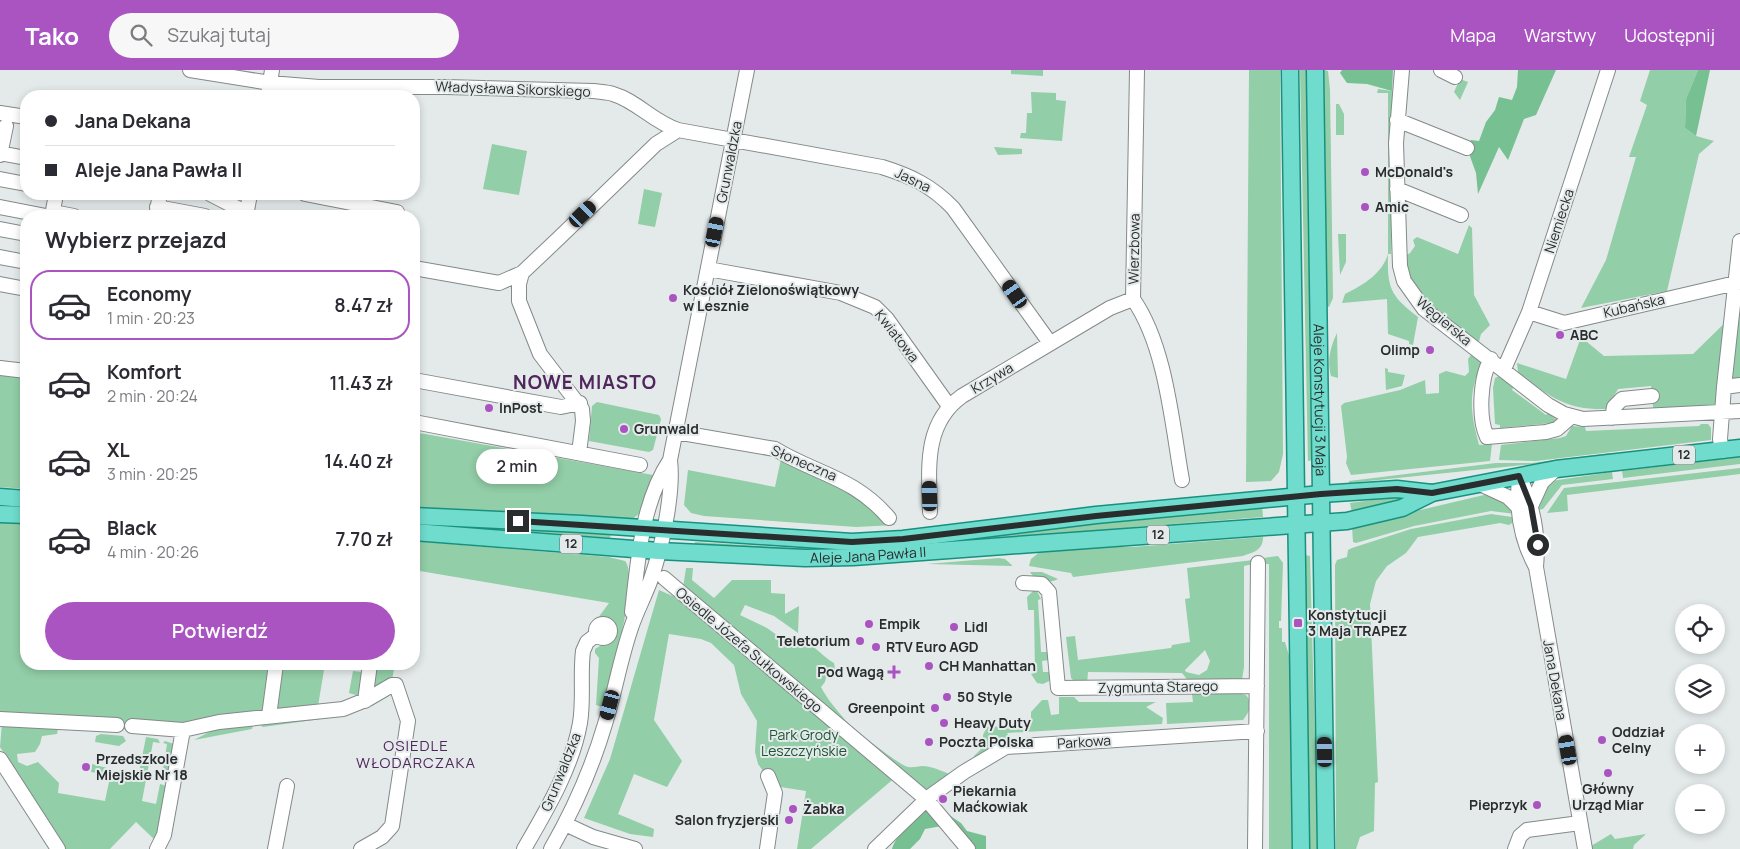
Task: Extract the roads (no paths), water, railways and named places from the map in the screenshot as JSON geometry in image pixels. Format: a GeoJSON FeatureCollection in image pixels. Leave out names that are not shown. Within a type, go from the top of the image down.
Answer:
{"type":"FeatureCollection","features":[{"type":"Feature","properties":{"kind":"main road","name":"Aleje Konstytucji 3 Maja"},"geometry":{"type":"LineString","coordinates":[[1290,70],[1301,849]]}},
{"type":"Feature","properties":{"kind":"main road","name":"Aleje Konstytucji 3 Maja"},"geometry":{"type":"LineString","coordinates":[[1315,70],[1326,849]]}},
{"type":"Feature","properties":{"kind":"main road","name":"12"},"geometry":{"type":"LineString","coordinates":[[1321,523],[1347,521],[1402,508],[1432,493],[1519,476],[1740,448]]}},
{"type":"Feature","properties":{"kind":"main road","name":"12"},"geometry":{"type":"LineString","coordinates":[[1321,494],[1397,489],[1432,493]]}},
{"type":"Feature","properties":{"kind":"main road","name":"Aleje Jana Pawła II"},"geometry":{"type":"LineString","coordinates":[[420,516],[663,529],[810,540],[894,540],[1096,516],[1321,494]]}},
{"type":"Feature","properties":{"kind":"main road"},"geometry":{"type":"LineString","coordinates":[[0,497],[20,499]]}},
{"type":"Feature","properties":{"kind":"main road"},"geometry":{"type":"LineString","coordinates":[[0,514],[20,515]]}},
{"type":"Feature","properties":{"kind":"main road","name":"Aleje Jana Pawła II"},"geometry":{"type":"LineString","coordinates":[[420,532],[639,550],[805,558],[883,556],[1321,523]]}},
{"type":"Feature","properties":{"kind":"street","name":"Władysława Sikorskiego"},"geometry":{"type":"LineString","coordinates":[[190,70],[307,90]]}},
{"type":"Feature","properties":{"kind":"street","name":"Grunwaldzka"},"geometry":{"type":"LineString","coordinates":[[631,628],[639,550],[654,488],[670,460],[747,70]]}},
{"type":"Feature","properties":{"kind":"street","name":"Wierzbowa"},"geometry":{"type":"LineString","coordinates":[[1137,70],[1133,299],[1143,313],[1164,378],[1182,480]]}},
{"type":"Feature","properties":{"kind":"street","name":"Węgierska"},"geometry":{"type":"LineString","coordinates":[[1402,70],[1397,120],[1400,266],[1404,282],[1424,309],[1504,369],[1548,405],[1572,416],[1583,419],[1721,414],[1740,411]]}},
{"type":"Feature","properties":{"kind":"street"},"geometry":{"type":"LineString","coordinates":[[1441,70],[1455,76]]}},
{"type":"Feature","properties":{"kind":"street","name":"Niemiecka"},"geometry":{"type":"LineString","coordinates":[[1504,369],[1529,312],[1608,70]]}},
{"type":"Feature","properties":{"kind":"street","name":"Władysława Sikorskiego"},"geometry":{"type":"LineString","coordinates":[[369,90],[446,87],[593,91],[621,98],[652,119],[678,130]]}},
{"type":"Feature","properties":{"kind":"street"},"geometry":{"type":"LineString","coordinates":[[20,118],[3,120],[0,154],[20,157]]}},
{"type":"Feature","properties":{"kind":"street"},"geometry":{"type":"LineString","coordinates":[[652,119],[656,144]]}},
{"type":"Feature","properties":{"kind":"street"},"geometry":{"type":"LineString","coordinates":[[1397,120],[1467,148]]}},
{"type":"Feature","properties":{"kind":"street","name":"Jasna"},"geometry":{"type":"LineString","coordinates":[[678,130],[882,167],[922,181],[934,189],[958,214],[1050,342]]}},
{"type":"Feature","properties":{"kind":"street"},"geometry":{"type":"LineString","coordinates":[[420,269],[499,282],[522,273],[656,144],[678,130]]}},
{"type":"Feature","properties":{"kind":"street"},"geometry":{"type":"LineString","coordinates":[[0,179],[20,183]]}},
{"type":"Feature","properties":{"kind":"street"},"geometry":{"type":"LineString","coordinates":[[1397,188],[1461,215]]}},
{"type":"Feature","properties":{"kind":"street"},"geometry":{"type":"LineString","coordinates":[[221,200],[238,210]]}},
{"type":"Feature","properties":{"kind":"street"},"geometry":{"type":"LineString","coordinates":[[333,200],[379,210]]}},
{"type":"Feature","properties":{"kind":"street"},"geometry":{"type":"LineString","coordinates":[[158,206],[177,210]]}},
{"type":"Feature","properties":{"kind":"street"},"geometry":{"type":"LineString","coordinates":[[0,207],[20,210]]}},
{"type":"Feature","properties":{"kind":"street"},"geometry":{"type":"LineString","coordinates":[[0,229],[20,233]]}},
{"type":"Feature","properties":{"kind":"street"},"geometry":{"type":"LineString","coordinates":[[1722,450],[1720,439],[1721,414],[1740,241]]}},
{"type":"Feature","properties":{"kind":"street"},"geometry":{"type":"LineString","coordinates":[[0,257],[20,261]]}},
{"type":"Feature","properties":{"kind":"street","name":"Kwiatowa"},"geometry":{"type":"LineString","coordinates":[[708,269],[813,287],[859,298],[875,307],[887,319],[949,406]]}},
{"type":"Feature","properties":{"kind":"street"},"geometry":{"type":"LineString","coordinates":[[522,273],[519,284],[519,301],[531,335],[540,354],[580,403],[583,421],[579,453]]}},
{"type":"Feature","properties":{"kind":"street","name":"Kubańska"},"geometry":{"type":"LineString","coordinates":[[1529,312],[1564,323],[1737,282]]}},
{"type":"Feature","properties":{"kind":"street"},"geometry":{"type":"LineString","coordinates":[[0,284],[20,288]]}},
{"type":"Feature","properties":{"kind":"street","name":"Krzywa"},"geometry":{"type":"LineString","coordinates":[[930,512],[928,452],[932,438],[949,406],[1050,342],[1110,308],[1133,299]]}},
{"type":"Feature","properties":{"kind":"street"},"geometry":{"type":"LineString","coordinates":[[1490,359],[1482,378],[1481,391],[1487,437],[1546,432],[1557,429],[1572,416]]}},
{"type":"Feature","properties":{"kind":"street"},"geometry":{"type":"LineString","coordinates":[[0,368],[20,370]]}},
{"type":"Feature","properties":{"kind":"street"},"geometry":{"type":"LineString","coordinates":[[420,381],[561,406],[580,403]]}},
{"type":"Feature","properties":{"kind":"street"},"geometry":{"type":"LineString","coordinates":[[1724,387],[1740,385]]}},
{"type":"Feature","properties":{"kind":"street"},"geometry":{"type":"LineString","coordinates":[[1612,418],[1614,408],[1622,399],[1652,396]]}},
{"type":"Feature","properties":{"kind":"street"},"geometry":{"type":"LineString","coordinates":[[420,423],[640,465]]}},
{"type":"Feature","properties":{"kind":"street","name":"Słoneczna"},"geometry":{"type":"LineString","coordinates":[[676,432],[775,449],[786,457],[827,473],[852,486],[876,503],[889,518]]}},
{"type":"Feature","properties":{"kind":"street","name":"Grunwaldzka"},"geometry":{"type":"LineString","coordinates":[[551,849],[565,824],[594,760],[631,628],[651,580],[659,551],[672,477],[670,460]]}},
{"type":"Feature","properties":{"kind":"street"},"geometry":{"type":"LineString","coordinates":[[1480,484],[1525,507],[1542,482],[1556,470]]}},
{"type":"Feature","properties":{"kind":"street","name":"Jana Dekana"},"geometry":{"type":"LineString","coordinates":[[1519,476],[1525,507],[1538,545],[1536,567],[1585,849]]}},
{"type":"Feature","properties":{"kind":"street"},"geometry":{"type":"LineString","coordinates":[[1255,849],[1258,563]]}},
{"type":"Feature","properties":{"kind":"street","name":"Osiedle Józefa Sułkowskiego"},"geometry":{"type":"LineString","coordinates":[[664,578],[926,800],[968,849]]}},
{"type":"Feature","properties":{"kind":"street","name":"Zygmunta Starego"},"geometry":{"type":"LineString","coordinates":[[1023,583],[1042,584],[1052,598],[1058,688],[1257,686]]}},
{"type":"Feature","properties":{"kind":"street","name":"Grunwaldzka"},"geometry":{"type":"LineString","coordinates":[[524,849],[542,818],[572,751],[581,712],[583,651],[588,641],[596,635]]}},
{"type":"Feature","properties":{"kind":"street"},"geometry":{"type":"LineString","coordinates":[[270,716],[275,670]]}},
{"type":"Feature","properties":{"kind":"street"},"geometry":{"type":"LineString","coordinates":[[365,700],[369,670]]}},
{"type":"Feature","properties":{"kind":"street"},"geometry":{"type":"LineString","coordinates":[[132,726],[183,730],[219,722],[342,709],[365,700],[392,685],[396,685],[408,721],[392,826],[382,837],[362,849]]}},
{"type":"Feature","properties":{"kind":"street"},"geometry":{"type":"LineString","coordinates":[[0,719],[5,717],[117,725]]}},
{"type":"Feature","properties":{"kind":"street"},"geometry":{"type":"LineString","coordinates":[[156,849],[164,835],[183,730]]}},
{"type":"Feature","properties":{"kind":"street","name":"Parkowa"},"geometry":{"type":"LineString","coordinates":[[926,800],[964,772],[1006,747],[1257,730]]}},
{"type":"Feature","properties":{"kind":"street"},"geometry":{"type":"LineString","coordinates":[[0,759],[58,849]]}},
{"type":"Feature","properties":{"kind":"street"},"geometry":{"type":"LineString","coordinates":[[767,849],[775,793],[768,776]]}},
{"type":"Feature","properties":{"kind":"street"},"geometry":{"type":"LineString","coordinates":[[275,849],[287,786]]}},
{"type":"Feature","properties":{"kind":"street"},"geometry":{"type":"LineString","coordinates":[[875,849],[926,800]]}},
{"type":"Feature","properties":{"kind":"street"},"geometry":{"type":"LineString","coordinates":[[1515,849],[1520,836],[1527,830],[1580,823]]}},
{"type":"Feature","properties":{"kind":"street","name":"Grunwaldzka"},"geometry":{"type":"LineString","coordinates":[[565,824],[593,837],[635,849]]}},
{"type":"Feature","properties":{"kind":"place","name":"McDonald's"},"geometry":{"type":"Point","coordinates":[1365,172]}},
{"type":"Feature","properties":{"kind":"place","name":"Amic"},"geometry":{"type":"Point","coordinates":[1365,207]}},
{"type":"Feature","properties":{"kind":"place","name":"Kościół Zielonoświątkowy w Lesznie"},"geometry":{"type":"Point","coordinates":[673,298]}},
{"type":"Feature","properties":{"kind":"place","name":"ABC"},"geometry":{"type":"Point","coordinates":[1560,335]}},
{"type":"Feature","properties":{"kind":"place","name":"Olimp"},"geometry":{"type":"Point","coordinates":[1430,350]}},
{"type":"Feature","properties":{"kind":"place","name":"InPost"},"geometry":{"type":"Point","coordinates":[489,408]}},
{"type":"Feature","properties":{"kind":"place","name":"Grunwald"},"geometry":{"type":"Point","coordinates":[624,429]}},
{"type":"Feature","properties":{"kind":"place","name":"Konstytucji 3 Maja TRAPEZ"},"geometry":{"type":"Point","coordinates":[1298,623]}},
{"type":"Feature","properties":{"kind":"place","name":"Empik"},"geometry":{"type":"Point","coordinates":[869,624]}},
{"type":"Feature","properties":{"kind":"place","name":"Lidl"},"geometry":{"type":"Point","coordinates":[954,627]}},
{"type":"Feature","properties":{"kind":"place","name":"Teletorium"},"geometry":{"type":"Point","coordinates":[860,641]}},
{"type":"Feature","properties":{"kind":"place","name":"RTV Euro AGD"},"geometry":{"type":"Point","coordinates":[876,647]}},
{"type":"Feature","properties":{"kind":"place","name":"CH Manhattan"},"geometry":{"type":"Point","coordinates":[929,666]}},
{"type":"Feature","properties":{"kind":"place","name":"Pod Wagą"},"geometry":{"type":"Point","coordinates":[894,672]}},
{"type":"Feature","properties":{"kind":"place","name":"50 Style"},"geometry":{"type":"Point","coordinates":[947,697]}},
{"type":"Feature","properties":{"kind":"place","name":"Greenpoint"},"geometry":{"type":"Point","coordinates":[935,708]}},
{"type":"Feature","properties":{"kind":"place","name":"Heavy Duty"},"geometry":{"type":"Point","coordinates":[944,723]}},
{"type":"Feature","properties":{"kind":"place","name":"Oddział Celny"},"geometry":{"type":"Point","coordinates":[1602,740]}},
{"type":"Feature","properties":{"kind":"place","name":"Poczta Polska"},"geometry":{"type":"Point","coordinates":[929,742]}},
{"type":"Feature","properties":{"kind":"place","name":"Przedszkole Miejskie Nr 18"},"geometry":{"type":"Point","coordinates":[86,767]}},
{"type":"Feature","properties":{"kind":"place","name":"Główny Urząd Miar"},"geometry":{"type":"Point","coordinates":[1608,773]}},
{"type":"Feature","properties":{"kind":"place","name":"Piekarnia Maćkowiak"},"geometry":{"type":"Point","coordinates":[943,799]}},
{"type":"Feature","properties":{"kind":"place","name":"Pieprzyk"},"geometry":{"type":"Point","coordinates":[1537,805]}},
{"type":"Feature","properties":{"kind":"place","name":"Żabka"},"geometry":{"type":"Point","coordinates":[793,809]}},
{"type":"Feature","properties":{"kind":"place","name":"Salon fryzjerski"},"geometry":{"type":"Point","coordinates":[789,820]}},
{"type":"Feature","properties":{"kind":"district","name":"NOWE MIASTO"},"geometry":{"type":"Point","coordinates":[585,382]}},
{"type":"Feature","properties":{"kind":"district","name":"OSIEDLE WŁODARCZAKA"},"geometry":{"type":"Point","coordinates":[416,754]}},
{"type":"Feature","properties":{"kind":"park label","name":"Park Grody Leszczyńskie"},"geometry":{"type":"Point","coordinates":[804,744]}}]}
